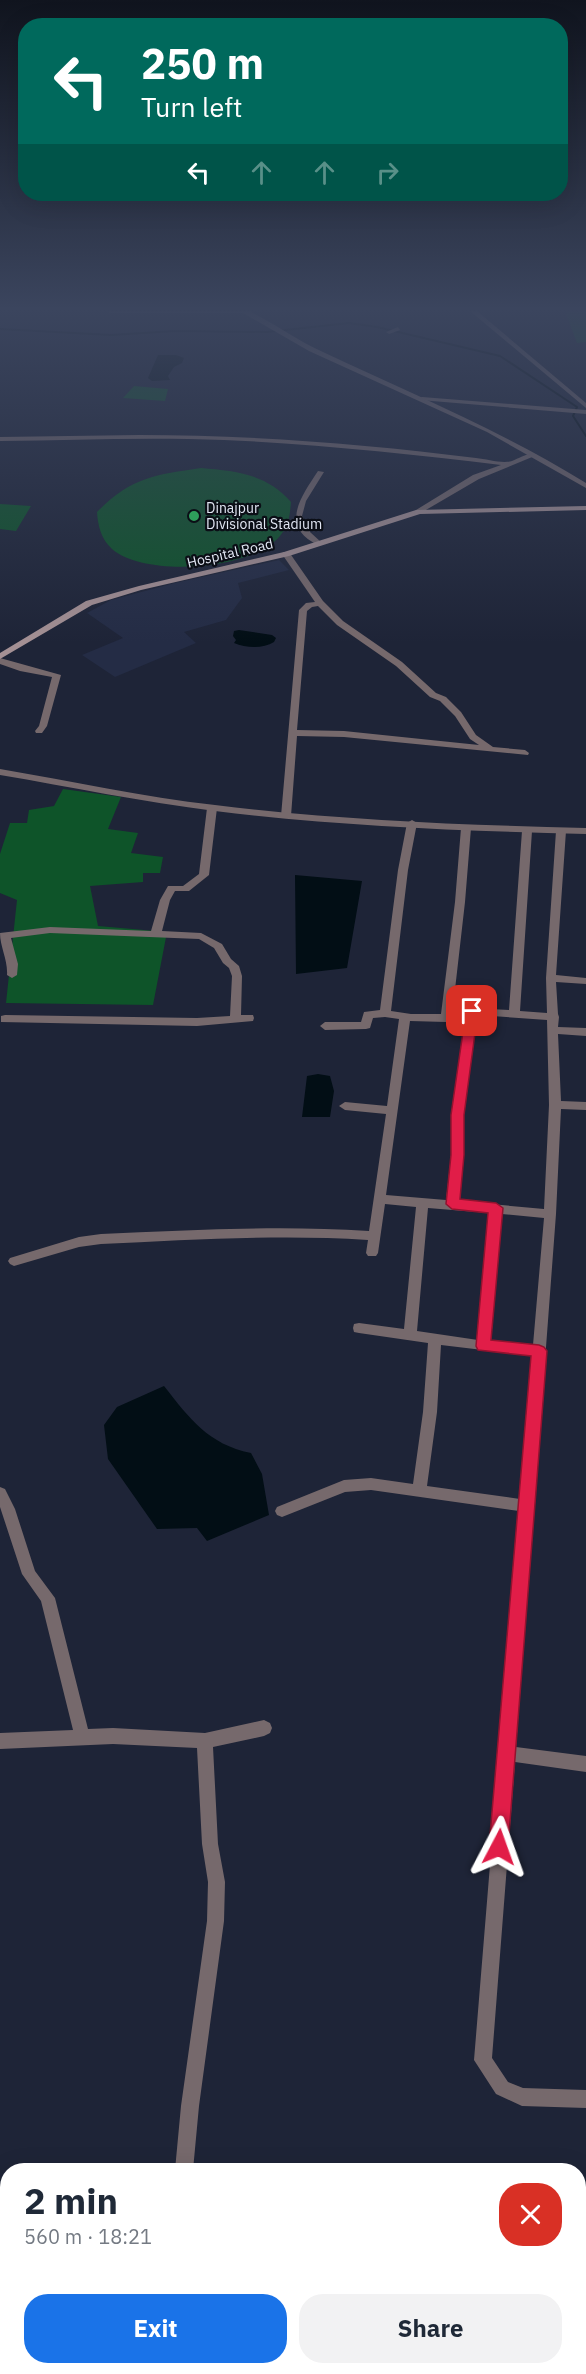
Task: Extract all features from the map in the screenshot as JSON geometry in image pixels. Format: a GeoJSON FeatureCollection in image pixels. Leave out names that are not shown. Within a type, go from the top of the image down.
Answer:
{"type":"FeatureCollection","features":[{"type":"Feature","properties":{"kind":"main road","name":"Hospital Road"},"geometry":{"type":"LineString","coordinates":[[0,659],[89,603],[139,588],[286,554],[419,512],[586,508]]}},
{"type":"Feature","properties":{"kind":"street"},"geometry":{"type":"LineString","coordinates":[[468,422],[534,455],[586,486]]}},
{"type":"Feature","properties":{"kind":"street"},"geometry":{"type":"LineString","coordinates":[[0,439],[143,436],[260,440],[375,448],[508,464]]}},
{"type":"Feature","properties":{"kind":"street"},"geometry":{"type":"LineString","coordinates":[[419,512],[476,477],[534,455]]}},
{"type":"Feature","properties":{"kind":"street"},"geometry":{"type":"LineString","coordinates":[[318,543],[302,529],[299,503],[310,490],[320,472]]}},
{"type":"Feature","properties":{"kind":"street"},"geometry":{"type":"LineString","coordinates":[[286,554],[320,603],[340,623],[399,664],[433,695],[443,699],[458,714],[473,737],[491,750]]}},
{"type":"Feature","properties":{"kind":"street"},"geometry":{"type":"LineString","coordinates":[[286,816],[303,610],[309,605],[320,603]]}},
{"type":"Feature","properties":{"kind":"street"},"geometry":{"type":"LineString","coordinates":[[0,659],[20,668],[57,675],[43,726],[39,731]]}},
{"type":"Feature","properties":{"kind":"street"},"geometry":{"type":"LineString","coordinates":[[293,734],[344,734],[525,753]]}},
{"type":"Feature","properties":{"kind":"street"},"geometry":{"type":"LineString","coordinates":[[0,771],[212,808],[286,816],[466,828],[586,831]]}},
{"type":"Feature","properties":{"kind":"street"},"geometry":{"type":"LineString","coordinates":[[156,933],[165,900],[172,888],[185,890],[204,875],[212,808]]}},
{"type":"Feature","properties":{"kind":"street"},"geometry":{"type":"LineString","coordinates":[[385,1013],[394,957],[401,879],[412,823]]}},
{"type":"Feature","properties":{"kind":"street"},"geometry":{"type":"LineString","coordinates":[[325,1026],[366,1024],[368,1015],[385,1013],[405,1017],[446,1018],[466,828]]}},
{"type":"Feature","properties":{"kind":"street"},"geometry":{"type":"LineString","coordinates":[[514,1014],[527,831]]}},
{"type":"Feature","properties":{"kind":"street"},"geometry":{"type":"LineString","coordinates":[[561,831],[551,978],[555,1105],[550,1214],[483,2060],[502,2088],[522,2097],[586,2098]]}},
{"type":"Feature","properties":{"kind":"street"},"geometry":{"type":"LineString","coordinates":[[12,975],[13,964],[3,936],[50,930],[201,936],[218,946],[227,961],[234,966],[237,976],[235,1019]]}},
{"type":"Feature","properties":{"kind":"street"},"geometry":{"type":"LineString","coordinates":[[551,978],[586,981]]}},
{"type":"Feature","properties":{"kind":"street"},"geometry":{"type":"LineString","coordinates":[[448,1010],[554,1017]]}},
{"type":"Feature","properties":{"kind":"street"},"geometry":{"type":"LineString","coordinates":[[452,1204],[458,1155],[458,1115],[472,1011]]}},
{"type":"Feature","properties":{"kind":"street"},"geometry":{"type":"LineString","coordinates":[[372,1253],[405,1017]]}},
{"type":"Feature","properties":{"kind":"street"},"geometry":{"type":"LineString","coordinates":[[5,1019],[197,1022],[249,1018]]}},
{"type":"Feature","properties":{"kind":"street"},"geometry":{"type":"LineString","coordinates":[[554,1030],[586,1032]]}},
{"type":"Feature","properties":{"kind":"street"},"geometry":{"type":"LineString","coordinates":[[555,1105],[586,1106]]}},
{"type":"Feature","properties":{"kind":"street"},"geometry":{"type":"LineString","coordinates":[[345,1106],[391,1110]]}},
{"type":"Feature","properties":{"kind":"street"},"geometry":{"type":"LineString","coordinates":[[380,1198],[550,1214]]}},
{"type":"Feature","properties":{"kind":"street"},"geometry":{"type":"LineString","coordinates":[[410,1336],[422,1202]]}},
{"type":"Feature","properties":{"kind":"street"},"geometry":{"type":"LineString","coordinates":[[483,1346],[496,1208]]}},
{"type":"Feature","properties":{"kind":"street"},"geometry":{"type":"LineString","coordinates":[[14,1261],[79,1242],[101,1239],[235,1233],[332,1233],[375,1236]]}},
{"type":"Feature","properties":{"kind":"street"},"geometry":{"type":"LineString","coordinates":[[359,1328],[435,1340],[539,1351]]}},
{"type":"Feature","properties":{"kind":"street"},"geometry":{"type":"LineString","coordinates":[[419,1491],[430,1412],[435,1340]]}},
{"type":"Feature","properties":{"kind":"street"},"geometry":{"type":"LineString","coordinates":[[282,1511],[344,1486],[371,1484],[526,1506]]}},
{"type":"Feature","properties":{"kind":"street"},"geometry":{"type":"LineString","coordinates":[[0,1493],[8,1509],[29,1574],[48,1598],[82,1736]]}},
{"type":"Feature","properties":{"kind":"street"},"geometry":{"type":"LineString","coordinates":[[0,1741],[82,1736],[140,1736],[205,1741],[264,1728]]}},
{"type":"Feature","properties":{"kind":"street"},"geometry":{"type":"LineString","coordinates":[[185,2163],[214,1943],[216,1885],[210,1844],[205,1741]]}},
{"type":"Feature","properties":{"kind":"street"},"geometry":{"type":"LineString","coordinates":[[506,1753],[586,1764]]}},
{"type":"Feature","properties":{"kind":"shaded area"},"geometry":{"type":"Polygon","coordinates":[[[279,560],[289,570],[238,583],[242,598],[226,620],[184,632],[196,643],[115,677],[82,655],[123,638],[87,613],[111,600],[279,560]]]}},
{"type":"Feature","properties":{"kind":"shaded area"},"geometry":{"type":"Polygon","coordinates":[[[234,631],[272,635],[276,638],[274,642],[265,646],[244,646],[234,643],[236,640],[233,636],[234,631]]]}},
{"type":"Feature","properties":{"kind":"shaded area"},"geometry":{"type":"Polygon","coordinates":[[[295,875],[362,881],[347,968],[296,974],[295,875]]]}},
{"type":"Feature","properties":{"kind":"shaded area"},"geometry":{"type":"Polygon","coordinates":[[[318,1074],[330,1076],[334,1091],[330,1117],[302,1117],[307,1076],[318,1074]]]}},
{"type":"Feature","properties":{"kind":"shaded area"},"geometry":{"type":"Polygon","coordinates":[[[164,1386],[211,1437],[236,1449],[251,1453],[262,1474],[269,1515],[207,1541],[197,1528],[157,1529],[108,1459],[104,1425],[117,1407],[164,1386]]]}},
{"type":"Feature","properties":{"kind":"green space","name":"Dinajpur Divisional Stadium"},"geometry":{"type":"Polygon","coordinates":[[[201,468],[250,476],[272,485],[282,493],[291,502],[287,524],[280,536],[266,548],[247,556],[224,563],[198,566],[173,567],[149,564],[128,558],[108,545],[101,532],[97,512],[109,500],[144,479],[201,468]]]}},
{"type":"Feature","properties":{"kind":"green space"},"geometry":{"type":"Polygon","coordinates":[[[0,504],[31,506],[16,531],[0,529],[0,504]]]}},
{"type":"Feature","properties":{"kind":"green space"},"geometry":{"type":"Polygon","coordinates":[[[63,789],[121,797],[108,829],[138,833],[131,853],[163,857],[160,873],[143,873],[143,882],[90,886],[98,926],[167,932],[153,1005],[6,1003],[17,900],[0,893],[0,854],[10,823],[27,823],[29,810],[54,806],[63,789]]]}},
{"type":"Feature","properties":{"kind":"waterway"},"geometry":{"type":"LineString","coordinates":[[577,422],[586,436]]}},
{"type":"Feature","properties":{"kind":"place","name":"Dinajpur Divisional Stadium"},"geometry":{"type":"Point","coordinates":[194,516]}},
{"type":"Feature","properties":{"kind":"route"},"geometry":{"type":"LineString","coordinates":[[472,1011],[458,1115],[458,1155],[452,1204],[496,1208],[483,1346],[539,1351],[499,1847]]}}]}
